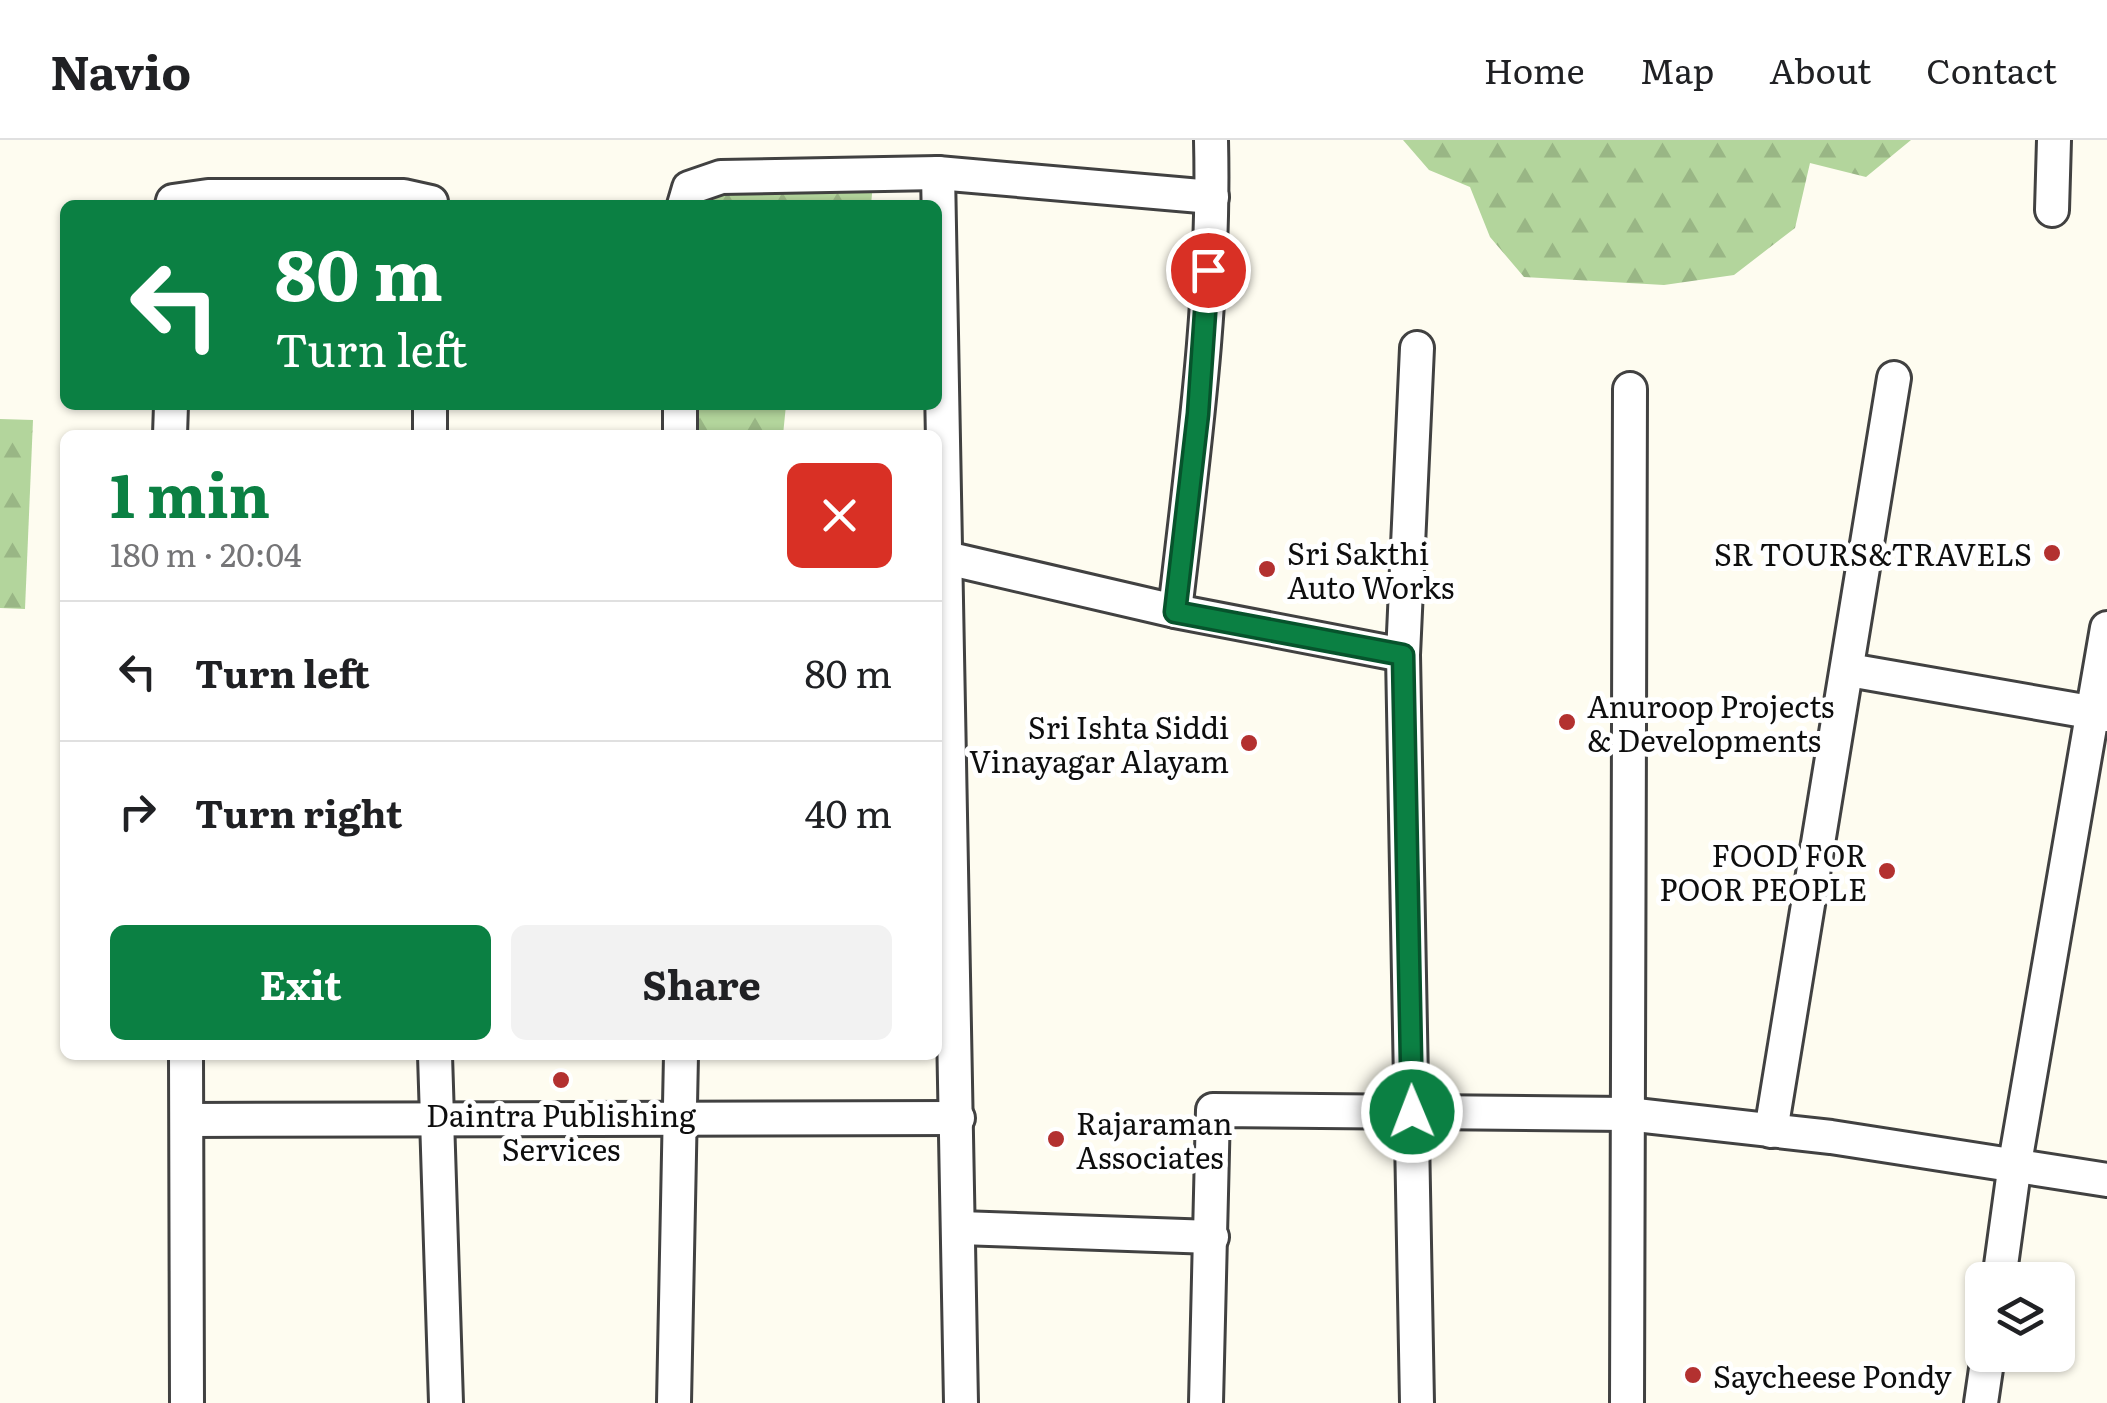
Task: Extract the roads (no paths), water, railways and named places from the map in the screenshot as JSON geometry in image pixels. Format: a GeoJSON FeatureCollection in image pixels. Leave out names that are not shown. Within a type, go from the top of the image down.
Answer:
{"type":"FeatureCollection","features":[{"type":"Feature","properties":{"kind":"street"},"geometry":{"type":"LineString","coordinates":[[1175,612],[1198,414],[1212,198],[1211,140]]}},
{"type":"Feature","properties":{"kind":"street"},"geometry":{"type":"LineString","coordinates":[[2052,210],[2054,140]]}},
{"type":"Feature","properties":{"kind":"street"},"geometry":{"type":"LineString","coordinates":[[686,200],[690,188],[721,178],[938,173],[1212,198]]}},
{"type":"Feature","properties":{"kind":"street"},"geometry":{"type":"LineString","coordinates":[[938,173],[938,200]]}},
{"type":"Feature","properties":{"kind":"street"},"geometry":{"type":"LineString","coordinates":[[179,200],[208,196],[404,196],[422,200]]}},
{"type":"Feature","properties":{"kind":"street"},"geometry":{"type":"LineString","coordinates":[[1416,348],[1403,655],[1417,1403]]}},
{"type":"Feature","properties":{"kind":"street"},"geometry":{"type":"LineString","coordinates":[[1771,1131],[1894,378]]}},
{"type":"Feature","properties":{"kind":"street"},"geometry":{"type":"LineString","coordinates":[[1627,1403],[1630,389]]}},
{"type":"Feature","properties":{"kind":"street"},"geometry":{"type":"LineString","coordinates":[[942,556],[1175,612],[1403,655]]}},
{"type":"Feature","properties":{"kind":"street"},"geometry":{"type":"LineString","coordinates":[[942,618],[958,1118],[961,1403]]}},
{"type":"Feature","properties":{"kind":"street"},"geometry":{"type":"LineString","coordinates":[[2001,1262],[2015,1164],[2100,713],[2107,628]]}},
{"type":"Feature","properties":{"kind":"street"},"geometry":{"type":"LineString","coordinates":[[1849,670],[2100,713]]}},
{"type":"Feature","properties":{"kind":"street"},"geometry":{"type":"LineString","coordinates":[[186,1060],[186,1403]]}},
{"type":"Feature","properties":{"kind":"street"},"geometry":{"type":"LineString","coordinates":[[434,1060],[446,1403]]}},
{"type":"Feature","properties":{"kind":"street"},"geometry":{"type":"LineString","coordinates":[[674,1403],[681,1060]]}},
{"type":"Feature","properties":{"kind":"street"},"geometry":{"type":"LineString","coordinates":[[1206,1403],[1213,1110],[1626,1114],[2015,1164],[2107,1180]]}},
{"type":"Feature","properties":{"kind":"street"},"geometry":{"type":"LineString","coordinates":[[188,1120],[958,1118]]}},
{"type":"Feature","properties":{"kind":"street"},"geometry":{"type":"LineString","coordinates":[[960,1228],[1212,1237]]}},
{"type":"Feature","properties":{"kind":"street"},"geometry":{"type":"LineString","coordinates":[[1981,1403],[1986,1372]]}},
{"type":"Feature","properties":{"kind":"place","name":"SR TOURS&TRAVELS"},"geometry":{"type":"Point","coordinates":[2052,553]}},
{"type":"Feature","properties":{"kind":"place","name":"Sri Sakthi Auto Works"},"geometry":{"type":"Point","coordinates":[1267,569]}},
{"type":"Feature","properties":{"kind":"place","name":"Anuroop Projects & Developments"},"geometry":{"type":"Point","coordinates":[1567,722]}},
{"type":"Feature","properties":{"kind":"place","name":"Sri Ishta Siddi Vinayagar Alayam"},"geometry":{"type":"Point","coordinates":[1249,743]}},
{"type":"Feature","properties":{"kind":"place","name":"FOOD FOR POOR PEOPLE"},"geometry":{"type":"Point","coordinates":[1887,871]}},
{"type":"Feature","properties":{"kind":"place","name":"Daintra Publishing Services"},"geometry":{"type":"Point","coordinates":[561,1080]}},
{"type":"Feature","properties":{"kind":"place","name":"Rajaraman Associates"},"geometry":{"type":"Point","coordinates":[1056,1139]}},
{"type":"Feature","properties":{"kind":"place","name":"Saycheese Pondy"},"geometry":{"type":"Point","coordinates":[1693,1375]}}]}
